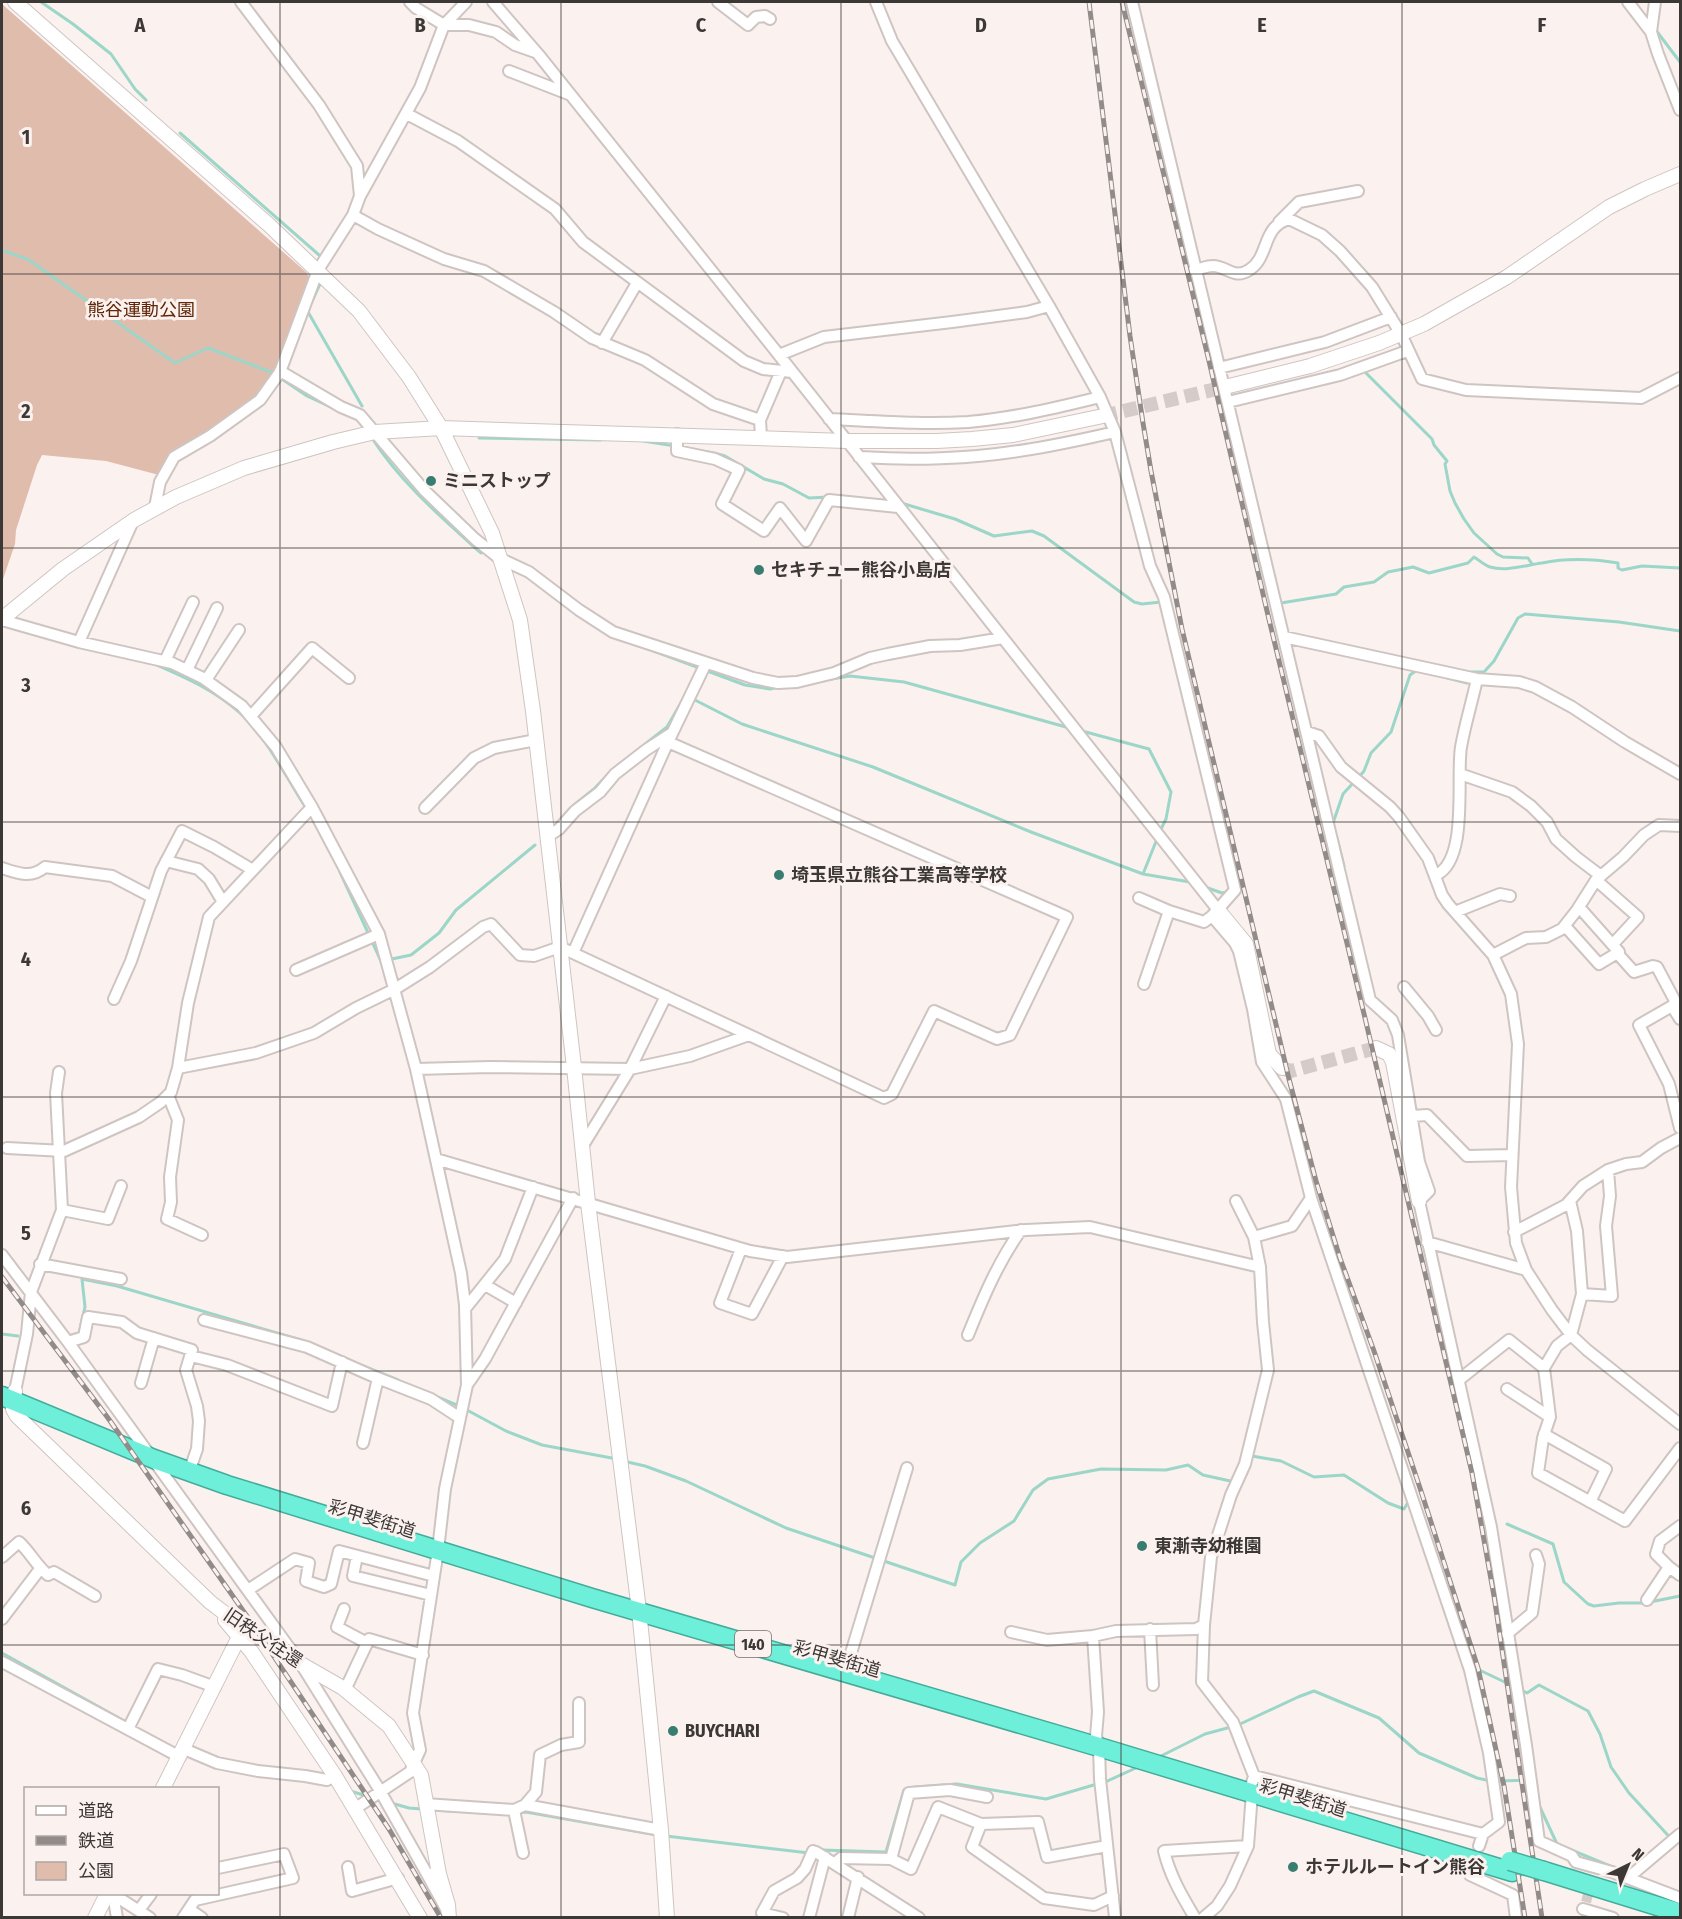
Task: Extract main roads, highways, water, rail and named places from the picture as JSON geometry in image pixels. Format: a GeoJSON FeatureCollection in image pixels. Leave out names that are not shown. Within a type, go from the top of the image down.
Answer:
{"type":"FeatureCollection","features":[{"type":"Feature","properties":{"kind":"highway","name":"彩甲斐街道"},"geometry":{"type":"LineString","coordinates":[[8,1393],[57,1420],[154,1459],[191,1467]]}},
{"type":"Feature","properties":{"kind":"highway","name":"彩甲斐街道"},"geometry":{"type":"LineString","coordinates":[[8,1393],[142,1443],[227,1485],[439,1545],[592,1598],[639,1604],[848,1663],[1097,1742]]}},
{"type":"Feature","properties":{"kind":"highway","name":"彩甲斐街道"},"geometry":{"type":"LineString","coordinates":[[639,1604],[1097,1742],[1252,1784],[1544,1876],[1680,1913]]}},
{"type":"Feature","properties":{"kind":"highway","name":"彩甲斐街道"},"geometry":{"type":"LineString","coordinates":[[1544,1876],[1662,1917]]}},
{"type":"Feature","properties":{"kind":"waterway"},"geometry":{"type":"LineString","coordinates":[[41,2],[111,54],[135,89],[146,100]]}},
{"type":"Feature","properties":{"kind":"waterway"},"geometry":{"type":"LineString","coordinates":[[1655,29],[1680,62]]}},
{"type":"Feature","properties":{"kind":"waterway"},"geometry":{"type":"LineString","coordinates":[[180,133],[319,255]]}},
{"type":"Feature","properties":{"kind":"waterway"},"geometry":{"type":"LineString","coordinates":[[2,250],[29,260],[175,363],[208,348],[273,373],[307,396],[337,410]]}},
{"type":"Feature","properties":{"kind":"waterway"},"geometry":{"type":"LineString","coordinates":[[312,301],[320,284]]}},
{"type":"Feature","properties":{"kind":"waterway"},"geometry":{"type":"LineString","coordinates":[[308,312],[362,406]]}},
{"type":"Feature","properties":{"kind":"waterway"},"geometry":{"type":"LineString","coordinates":[[1366,373],[1432,439],[1447,461],[1445,464],[1450,491],[1474,533],[1497,554],[1503,557],[1528,558],[1532,564]]}},
{"type":"Feature","properties":{"kind":"waterway"},"geometry":{"type":"LineString","coordinates":[[372,438],[395,470],[481,553]]}},
{"type":"Feature","properties":{"kind":"waterway"},"geometry":{"type":"LineString","coordinates":[[479,438],[601,440]]}},
{"type":"Feature","properties":{"kind":"waterway"},"geometry":{"type":"LineString","coordinates":[[643,441],[675,446]]}},
{"type":"Feature","properties":{"kind":"waterway"},"geometry":{"type":"LineString","coordinates":[[691,449],[725,456],[764,479],[783,484],[809,498],[829,497]]}},
{"type":"Feature","properties":{"kind":"waterway"},"geometry":{"type":"LineString","coordinates":[[901,503],[955,519],[994,536],[1032,531],[1044,536],[1134,602],[1142,604],[1161,602]]}},
{"type":"Feature","properties":{"kind":"waterway"},"geometry":{"type":"LineString","coordinates":[[1281,603],[1336,594],[1344,587],[1374,582],[1388,572],[1413,567],[1429,573],[1468,563],[1474,557],[1488,566],[1503,569],[1561,560],[1618,563],[1618,568],[1622,570],[1642,566],[1680,568]]}},
{"type":"Feature","properties":{"kind":"waterway"},"geometry":{"type":"LineString","coordinates":[[1471,675],[1472,672],[1484,672],[1494,661],[1518,618],[1525,614],[1619,622],[1680,631]]}},
{"type":"Feature","properties":{"kind":"waterway"},"geometry":{"type":"LineString","coordinates":[[9,627],[72,645]]}},
{"type":"Feature","properties":{"kind":"waterway"},"geometry":{"type":"LineString","coordinates":[[643,647],[745,685],[770,689],[779,687]]}},
{"type":"Feature","properties":{"kind":"waterway"},"geometry":{"type":"LineString","coordinates":[[157,665],[211,692],[231,705],[250,722],[306,808]]}},
{"type":"Feature","properties":{"kind":"waterway"},"geometry":{"type":"LineString","coordinates":[[1359,777],[1371,753],[1391,732],[1410,675],[1417,670]]}},
{"type":"Feature","properties":{"kind":"waterway"},"geometry":{"type":"LineString","coordinates":[[825,680],[850,676],[904,682],[1066,727]]}},
{"type":"Feature","properties":{"kind":"waterway"},"geometry":{"type":"LineString","coordinates":[[1444,677],[1467,683],[1468,681]]}},
{"type":"Feature","properties":{"kind":"waterway"},"geometry":{"type":"LineString","coordinates":[[693,699],[742,724],[873,767],[1031,832],[1143,874],[1190,882]]}},
{"type":"Feature","properties":{"kind":"waterway"},"geometry":{"type":"LineString","coordinates":[[644,745],[667,727],[682,701]]}},
{"type":"Feature","properties":{"kind":"waterway"},"geometry":{"type":"LineString","coordinates":[[1082,731],[1149,749],[1171,792],[1166,819],[1161,829]]}},
{"type":"Feature","properties":{"kind":"waterway"},"geometry":{"type":"LineString","coordinates":[[558,822],[620,764]]}},
{"type":"Feature","properties":{"kind":"waterway"},"geometry":{"type":"LineString","coordinates":[[1333,823],[1343,794],[1354,782]]}},
{"type":"Feature","properties":{"kind":"waterway"},"geometry":{"type":"LineString","coordinates":[[1337,838],[1344,866],[1342,867]]}},
{"type":"Feature","properties":{"kind":"waterway"},"geometry":{"type":"LineString","coordinates":[[1143,874],[1157,839]]}},
{"type":"Feature","properties":{"kind":"waterway"},"geometry":{"type":"LineString","coordinates":[[387,960],[411,955],[439,933],[456,910],[535,845]]}},
{"type":"Feature","properties":{"kind":"waterway"},"geometry":{"type":"LineString","coordinates":[[340,872],[381,961]]}},
{"type":"Feature","properties":{"kind":"waterway"},"geometry":{"type":"LineString","coordinates":[[1205,887],[1222,893],[1227,892]]}},
{"type":"Feature","properties":{"kind":"waterway"},"geometry":{"type":"LineString","coordinates":[[72,1335],[79,1333],[85,1307],[82,1279],[117,1286],[301,1340]]}},
{"type":"Feature","properties":{"kind":"waterway"},"geometry":{"type":"LineString","coordinates":[[2,1334],[18,1336]]}},
{"type":"Feature","properties":{"kind":"waterway"},"geometry":{"type":"LineString","coordinates":[[363,1366],[398,1380]]}},
{"type":"Feature","properties":{"kind":"waterway"},"geometry":{"type":"LineString","coordinates":[[435,1396],[459,1406]]}},
{"type":"Feature","properties":{"kind":"waterway"},"geometry":{"type":"LineString","coordinates":[[465,1409],[506,1431],[542,1445],[617,1459]]}},
{"type":"Feature","properties":{"kind":"waterway"},"geometry":{"type":"LineString","coordinates":[[1251,1458],[1252,1456],[1281,1461],[1314,1477],[1344,1475],[1388,1503],[1404,1509],[1407,1504]]}},
{"type":"Feature","properties":{"kind":"waterway"},"geometry":{"type":"LineString","coordinates":[[623,1461],[645,1466],[686,1481],[786,1528],[955,1585],[961,1562],[980,1543],[1014,1521],[1033,1490],[1048,1479],[1101,1469],[1166,1470],[1188,1465],[1203,1475],[1235,1482]]}},
{"type":"Feature","properties":{"kind":"waterway"},"geometry":{"type":"LineString","coordinates":[[1507,1524],[1553,1544],[1564,1582],[1588,1604],[1594,1606],[1645,1603],[1680,1596]]}},
{"type":"Feature","properties":{"kind":"waterway"},"geometry":{"type":"LineString","coordinates":[[2,1653],[128,1723]]}},
{"type":"Feature","properties":{"kind":"waterway"},"geometry":{"type":"LineString","coordinates":[[1473,1667],[1513,1686]]}},
{"type":"Feature","properties":{"kind":"waterway"},"geometry":{"type":"LineString","coordinates":[[1521,1690],[1527,1693],[1539,1685],[1588,1711],[1600,1734],[1611,1767],[1629,1793],[1676,1844]]}},
{"type":"Feature","properties":{"kind":"waterway"},"geometry":{"type":"LineString","coordinates":[[1238,1725],[1314,1691],[1379,1718],[1419,1753],[1477,1778],[1491,1781]]}},
{"type":"Feature","properties":{"kind":"waterway"},"geometry":{"type":"LineString","coordinates":[[1157,1758],[1205,1734],[1231,1727]]}},
{"type":"Feature","properties":{"kind":"waterway"},"geometry":{"type":"LineString","coordinates":[[1103,1783],[1138,1767]]}},
{"type":"Feature","properties":{"kind":"waterway"},"geometry":{"type":"LineString","coordinates":[[1497,1781],[1536,1780],[1539,1805],[1557,1844],[1610,1866]]}},
{"type":"Feature","properties":{"kind":"waterway"},"geometry":{"type":"LineString","coordinates":[[821,1850],[886,1852],[904,1790],[915,1787],[957,1784],[1046,1799],[1097,1784]]}},
{"type":"Feature","properties":{"kind":"waterway"},"geometry":{"type":"LineString","coordinates":[[350,1791],[367,1796]]}},
{"type":"Feature","properties":{"kind":"waterway"},"geometry":{"type":"LineString","coordinates":[[391,1803],[422,1809]]}},
{"type":"Feature","properties":{"kind":"waterway"},"geometry":{"type":"LineString","coordinates":[[432,1810],[506,1814]]}},
{"type":"Feature","properties":{"kind":"waterway"},"geometry":{"type":"LineString","coordinates":[[519,1813],[526,1812],[657,1835]]}},
{"type":"Feature","properties":{"kind":"waterway"},"geometry":{"type":"LineString","coordinates":[[666,1836],[809,1853]]}},
{"type":"Feature","properties":{"kind":"tunnel"},"geometry":{"type":"LineString","coordinates":[[1103,416],[1229,386]]}},
{"type":"Feature","properties":{"kind":"tunnel"},"geometry":{"type":"LineString","coordinates":[[1282,1068],[1291,1071],[1376,1048]]}},
{"type":"Feature","properties":{"kind":"tunnel"},"geometry":{"type":"LineString","coordinates":[[1586,1902],[1593,1876]]}},
{"type":"Feature","properties":{"kind":"railway"},"geometry":{"type":"LineString","coordinates":[[1089,2],[1130,336],[1151,471],[1182,629],[1289,1079],[1316,1181],[1478,1668],[1504,1786],[1525,1918]]}},
{"type":"Feature","properties":{"kind":"railway"},"geometry":{"type":"LineString","coordinates":[[1122,2],[1472,1473],[1494,1596],[1542,1918]]}},
{"type":"Feature","properties":{"kind":"railway"},"geometry":{"type":"LineString","coordinates":[[2,1277],[108,1418],[251,1622],[389,1829],[441,1918]]}},
{"type":"Feature","properties":{"kind":"place","name":"ミニストップ"},"geometry":{"type":"Point","coordinates":[431,481]}},
{"type":"Feature","properties":{"kind":"place","name":"セキチュー熊谷小島店"},"geometry":{"type":"Point","coordinates":[759,570]}},
{"type":"Feature","properties":{"kind":"place","name":"埼玉県立熊谷工業高等学校"},"geometry":{"type":"Point","coordinates":[779,875]}},
{"type":"Feature","properties":{"kind":"place","name":"東漸寺幼稚園"},"geometry":{"type":"Point","coordinates":[1142,1546]}},
{"type":"Feature","properties":{"kind":"place","name":"BUYCHARI"},"geometry":{"type":"Point","coordinates":[673,1731]}},
{"type":"Feature","properties":{"kind":"place","name":"ホテルルートイン熊谷"},"geometry":{"type":"Point","coordinates":[1293,1867]}},
{"type":"Feature","properties":{"kind":"park label","name":"熊谷運動公園"},"geometry":{"type":"Point","coordinates":[141,310]}}]}
